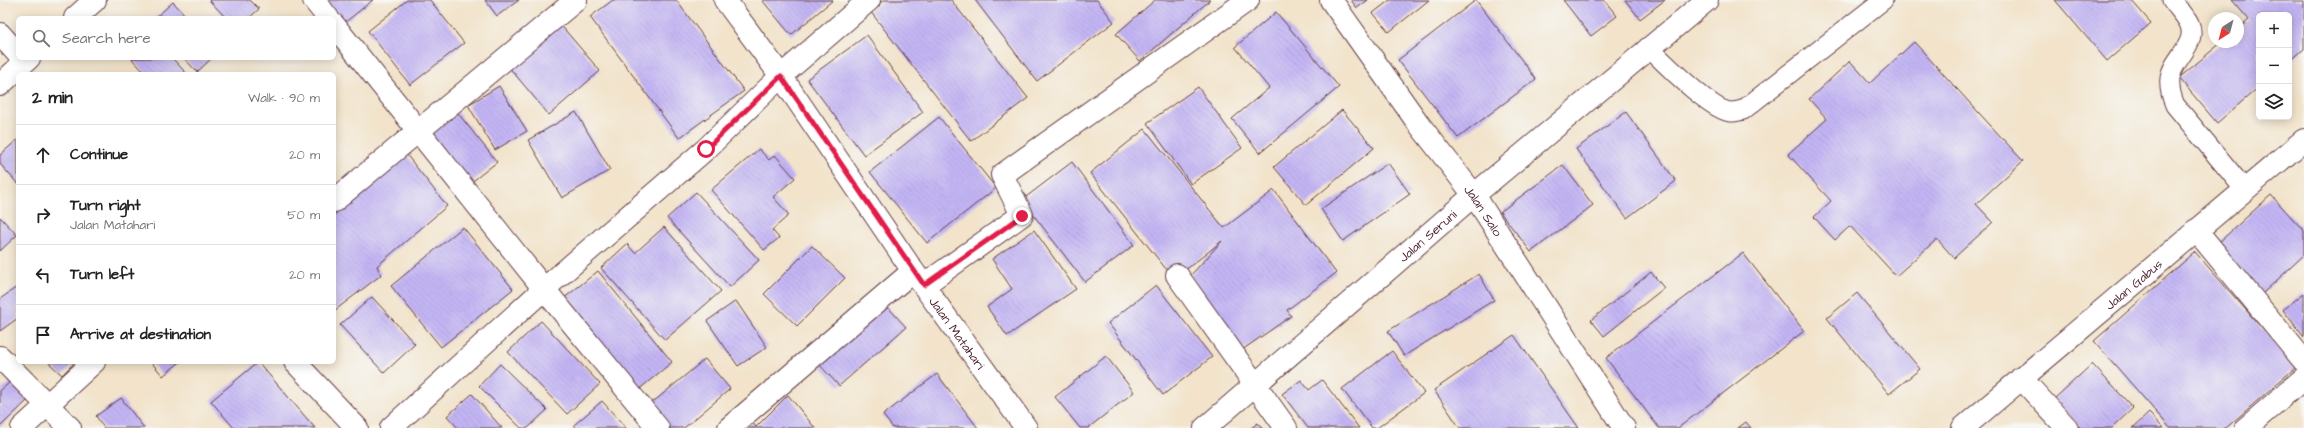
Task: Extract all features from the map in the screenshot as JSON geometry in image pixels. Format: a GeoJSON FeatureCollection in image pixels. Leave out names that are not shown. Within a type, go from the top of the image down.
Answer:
{"type":"FeatureCollection","features":[{"type":"Feature","properties":{"kind":"street"},"geometry":{"type":"LineString","coordinates":[[77,16],[95,0]]}},
{"type":"Feature","properties":{"kind":"street"},"geometry":{"type":"LineString","coordinates":[[314,0],[326,16]]}},
{"type":"Feature","properties":{"kind":"street"},"geometry":{"type":"LineString","coordinates":[[336,199],[576,0]]}},
{"type":"Feature","properties":{"kind":"street","name":"Jalan Matahari"},"geometry":{"type":"LineString","coordinates":[[725,0],[781,76],[919,278],[1026,428]]}},
{"type":"Feature","properties":{"kind":"street"},"geometry":{"type":"LineString","coordinates":[[390,428],[544,289],[706,149],[781,76],[869,0]]}},
{"type":"Feature","properties":{"kind":"street"},"geometry":{"type":"LineString","coordinates":[[729,428],[919,278],[1022,216],[1002,175],[1248,0]]}},
{"type":"Feature","properties":{"kind":"street","name":"Jalan Salo"},"geometry":{"type":"LineString","coordinates":[[1331,0],[1418,123],[1474,195],[1624,428]]}},
{"type":"Feature","properties":{"kind":"street","name":"Jalan Seruni"},"geometry":{"type":"LineString","coordinates":[[1205,428],[1474,195],[1707,0]]}},
{"type":"Feature","properties":{"kind":"street"},"geometry":{"type":"LineString","coordinates":[[336,28],[544,289],[658,428]]}},
{"type":"Feature","properties":{"kind":"street"},"geometry":{"type":"LineString","coordinates":[[0,34],[16,51]]}},
{"type":"Feature","properties":{"kind":"street"},"geometry":{"type":"LineString","coordinates":[[0,85],[26,61]]}},
{"type":"Feature","properties":{"kind":"street","name":"Jalan Gabus"},"geometry":{"type":"LineString","coordinates":[[1963,428],[2304,140]]}},
{"type":"Feature","properties":{"kind":"street"},"geometry":{"type":"LineString","coordinates":[[2196,230],[2304,361]]}},
{"type":"Feature","properties":{"kind":"street"},"geometry":{"type":"LineString","coordinates":[[1178,275],[1286,428]]}},
{"type":"Feature","properties":{"kind":"street"},"geometry":{"type":"LineString","coordinates":[[0,357],[70,428]]}},
{"type":"Feature","properties":{"kind":"street"},"geometry":{"type":"LineString","coordinates":[[22,428],[92,364]]}},
{"type":"Feature","properties":{"kind":"street"},"geometry":{"type":"LineString","coordinates":[[297,364],[357,428]]}},
{"type":"Feature","properties":{"kind":"street"},"geometry":{"type":"LineString","coordinates":[[2021,378],[2067,428]]}},
{"type":"Feature","properties":{"kind":"street"},"geometry":{"type":"LineString","coordinates":[[2246,428],[2304,378]]}},
{"type":"Feature","properties":{"kind":"lane"},"geometry":{"type":"LineString","coordinates":[[1648,48],[1717,107],[1730,112],[1743,110],[1883,0]]}},
{"type":"Feature","properties":{"kind":"lane"},"geometry":{"type":"LineString","coordinates":[[2172,0],[2189,23],[2191,39],[2170,76],[2170,93],[2175,105],[2245,190]]}},
{"type":"Feature","properties":{"kind":"building"},"geometry":{"type":"Polygon","coordinates":[[[209,0],[250,0],[259,9],[251,16],[224,16],[209,0]]]}},
{"type":"Feature","properties":{"kind":"building"},"geometry":{"type":"Polygon","coordinates":[[[324,0],[373,0],[343,24],[324,0]]]}},
{"type":"Feature","properties":{"kind":"building"},"geometry":{"type":"Polygon","coordinates":[[[407,0],[430,0],[464,43],[410,85],[368,31],[407,0]]]}},
{"type":"Feature","properties":{"kind":"building"},"geometry":{"type":"Polygon","coordinates":[[[485,0],[519,0],[497,16],[485,0]]]}},
{"type":"Feature","properties":{"kind":"building"},"geometry":{"type":"Polygon","coordinates":[[[613,0],[676,0],[744,91],[679,138],[590,17],[613,0]]]}},
{"type":"Feature","properties":{"kind":"building"},"geometry":{"type":"Polygon","coordinates":[[[762,0],[833,0],[791,35],[762,0]]]}},
{"type":"Feature","properties":{"kind":"building"},"geometry":{"type":"Polygon","coordinates":[[[884,0],[951,0],[1028,98],[971,141],[870,11],[884,0]]]}},
{"type":"Feature","properties":{"kind":"building"},"geometry":{"type":"Polygon","coordinates":[[[975,0],[1097,0],[1114,22],[1037,81],[975,0]]]}},
{"type":"Feature","properties":{"kind":"building"},"geometry":{"type":"Polygon","coordinates":[[[1155,0],[1210,0],[1140,61],[1116,34],[1155,0]]]}},
{"type":"Feature","properties":{"kind":"building"},"geometry":{"type":"Polygon","coordinates":[[[1351,0],[1368,0],[1357,8],[1351,0]]]}},
{"type":"Feature","properties":{"kind":"building"},"geometry":{"type":"Polygon","coordinates":[[[1390,0],[1429,0],[1389,32],[1373,13],[1390,0]]]}},
{"type":"Feature","properties":{"kind":"building"},"geometry":{"type":"Polygon","coordinates":[[[1476,0],[1536,79],[1458,138],[1398,60],[1476,0]]]}},
{"type":"Feature","properties":{"kind":"building"},"geometry":{"type":"Polygon","coordinates":[[[1563,0],[1604,0],[1617,16],[1591,36],[1563,0]]]}},
{"type":"Feature","properties":{"kind":"building"},"geometry":{"type":"Polygon","coordinates":[[[1625,0],[1665,0],[1640,19],[1625,0]]]}},
{"type":"Feature","properties":{"kind":"building"},"geometry":{"type":"Polygon","coordinates":[[[2055,0],[2131,0],[2151,23],[2107,61],[2055,0]]]}},
{"type":"Feature","properties":{"kind":"building"},"geometry":{"type":"Polygon","coordinates":[[[2232,0],[2304,0],[2304,49],[2292,59],[2292,12],[2256,12],[2256,90],[2217,123],[2179,78],[2215,48],[2244,48],[2244,24],[2249,20],[2244,12],[2242,12],[2232,0]]]}},
{"type":"Feature","properties":{"kind":"building"},"geometry":{"type":"Polygon","coordinates":[[[173,2],[186,16],[157,16],[173,2]]]}},
{"type":"Feature","properties":{"kind":"building"},"geometry":{"type":"Polygon","coordinates":[[[1276,12],[1339,87],[1260,153],[1232,119],[1269,88],[1235,47],[1276,12]]]}},
{"type":"Feature","properties":{"kind":"building"},"geometry":{"type":"Polygon","coordinates":[[[559,23],[600,71],[549,115],[508,66],[559,23]]]}},
{"type":"Feature","properties":{"kind":"building"},"geometry":{"type":"Polygon","coordinates":[[[867,35],[923,112],[864,155],[807,79],[867,35]]]}},
{"type":"Feature","properties":{"kind":"building"},"geometry":{"type":"Polygon","coordinates":[[[1914,42],[2023,161],[1976,204],[1993,222],[1954,258],[1937,239],[1896,276],[1850,226],[1835,240],[1814,217],[1831,201],[1788,154],[1827,119],[1809,99],[1850,61],[1870,83],[1914,42]]]}},
{"type":"Feature","properties":{"kind":"building"},"geometry":{"type":"Polygon","coordinates":[[[133,60],[174,60],[185,72],[144,72],[133,60]]]}},
{"type":"Feature","properties":{"kind":"building"},"geometry":{"type":"Polygon","coordinates":[[[186,60],[210,60],[197,72],[186,60]]]}},
{"type":"Feature","properties":{"kind":"building"},"geometry":{"type":"Polygon","coordinates":[[[499,86],[527,131],[495,150],[468,105],[499,86]]]}},
{"type":"Feature","properties":{"kind":"building"},"geometry":{"type":"Polygon","coordinates":[[[1198,87],[1242,148],[1191,184],[1147,123],[1198,87]]]}},
{"type":"Feature","properties":{"kind":"building"},"geometry":{"type":"Polygon","coordinates":[[[1342,110],[1374,148],[1306,205],[1274,167],[1342,110]]]}},
{"type":"Feature","properties":{"kind":"building"},"geometry":{"type":"Polygon","coordinates":[[[457,112],[497,162],[469,184],[430,134],[457,112]]]}},
{"type":"Feature","properties":{"kind":"building"},"geometry":{"type":"Polygon","coordinates":[[[576,112],[610,170],[562,198],[528,140],[576,112]]]}},
{"type":"Feature","properties":{"kind":"building"},"geometry":{"type":"Polygon","coordinates":[[[1626,112],[1676,181],[1627,218],[1576,149],[1626,112]]]}},
{"type":"Feature","properties":{"kind":"building"},"geometry":{"type":"Polygon","coordinates":[[[939,117],[996,188],[927,243],[870,172],[939,117]]]}},
{"type":"Feature","properties":{"kind":"building"},"geometry":{"type":"Polygon","coordinates":[[[1145,129],[1224,228],[1274,190],[1336,273],[1287,310],[1291,316],[1242,350],[1190,276],[1222,241],[1174,279],[1090,173],[1145,129]]]}},
{"type":"Feature","properties":{"kind":"building"},"geometry":{"type":"Polygon","coordinates":[[[16,141],[16,182],[0,164],[0,155],[16,141]]]}},
{"type":"Feature","properties":{"kind":"building"},"geometry":{"type":"Polygon","coordinates":[[[759,149],[769,160],[775,155],[795,178],[773,197],[789,215],[772,230],[779,238],[764,250],[711,190],[759,149]]]}},
{"type":"Feature","properties":{"kind":"building"},"geometry":{"type":"Polygon","coordinates":[[[406,154],[447,206],[377,266],[381,275],[336,309],[336,213],[406,154]]]}},
{"type":"Feature","properties":{"kind":"building"},"geometry":{"type":"Polygon","coordinates":[[[1072,162],[1134,245],[1085,282],[1022,200],[1072,162]]]}},
{"type":"Feature","properties":{"kind":"building"},"geometry":{"type":"Polygon","coordinates":[[[1388,163],[1410,194],[1343,241],[1321,209],[1388,163]]]}},
{"type":"Feature","properties":{"kind":"building"},"geometry":{"type":"Polygon","coordinates":[[[1563,165],[1593,205],[1531,252],[1500,212],[1563,165]]]}},
{"type":"Feature","properties":{"kind":"building"},"geometry":{"type":"Polygon","coordinates":[[[696,192],[759,260],[730,287],[667,218],[696,192]]]}},
{"type":"Feature","properties":{"kind":"building"},"geometry":{"type":"Polygon","coordinates":[[[2271,195],[2304,231],[2304,255],[2262,294],[2217,244],[2271,195]]]}},
{"type":"Feature","properties":{"kind":"building"},"geometry":{"type":"Polygon","coordinates":[[[0,217],[16,234],[16,236],[0,251],[0,217]]]}},
{"type":"Feature","properties":{"kind":"building"},"geometry":{"type":"Polygon","coordinates":[[[463,227],[513,289],[441,347],[391,286],[463,227]]]}},
{"type":"Feature","properties":{"kind":"building"},"geometry":{"type":"Polygon","coordinates":[[[664,227],[721,291],[665,340],[601,268],[627,244],[635,253],[664,227]]]}},
{"type":"Feature","properties":{"kind":"building"},"geometry":{"type":"Polygon","coordinates":[[[1034,230],[1076,289],[1007,336],[987,307],[1012,289],[992,259],[1034,230]]]}},
{"type":"Feature","properties":{"kind":"building"},"geometry":{"type":"Polygon","coordinates":[[[812,246],[845,278],[797,326],[764,294],[812,246]]]}},
{"type":"Feature","properties":{"kind":"building"},"geometry":{"type":"Polygon","coordinates":[[[2195,252],[2296,367],[2226,428],[2170,428],[2094,341],[2195,252]]]}},
{"type":"Feature","properties":{"kind":"building"},"geometry":{"type":"Polygon","coordinates":[[[1743,253],[1804,331],[1678,428],[1659,428],[1606,358],[1743,253]]]}},
{"type":"Feature","properties":{"kind":"building"},"geometry":{"type":"Polygon","coordinates":[[[598,271],[672,362],[637,391],[563,299],[598,271]]]}},
{"type":"Feature","properties":{"kind":"building"},"geometry":{"type":"Polygon","coordinates":[[[1651,272],[1664,288],[1604,336],[1591,320],[1651,272]]]}},
{"type":"Feature","properties":{"kind":"building"},"geometry":{"type":"Polygon","coordinates":[[[1479,274],[1494,300],[1404,356],[1388,331],[1479,274]]]}},
{"type":"Feature","properties":{"kind":"building"},"geometry":{"type":"Polygon","coordinates":[[[1156,285],[1212,357],[1163,395],[1108,323],[1156,285]]]}},
{"type":"Feature","properties":{"kind":"building"},"geometry":{"type":"Polygon","coordinates":[[[16,288],[16,319],[0,331],[0,299],[16,288]]]}},
{"type":"Feature","properties":{"kind":"building"},"geometry":{"type":"Polygon","coordinates":[[[1857,293],[1920,369],[1889,394],[1827,318],[1857,293]]]}},
{"type":"Feature","properties":{"kind":"building"},"geometry":{"type":"Polygon","coordinates":[[[2304,293],[2304,337],[2283,310],[2304,293]]]}},
{"type":"Feature","properties":{"kind":"building"},"geometry":{"type":"Polygon","coordinates":[[[372,297],[415,344],[384,373],[340,325],[372,297]]]}},
{"type":"Feature","properties":{"kind":"building"},"geometry":{"type":"Polygon","coordinates":[[[736,301],[767,347],[738,366],[707,321],[736,301]]]}},
{"type":"Feature","properties":{"kind":"building"},"geometry":{"type":"Polygon","coordinates":[[[885,304],[906,327],[839,386],[819,364],[885,304]]]}},
{"type":"Feature","properties":{"kind":"building"},"geometry":{"type":"Polygon","coordinates":[[[541,321],[600,384],[567,414],[508,352],[541,321]]]}},
{"type":"Feature","properties":{"kind":"building"},"geometry":{"type":"Polygon","coordinates":[[[1514,335],[1579,428],[1460,428],[1434,390],[1514,335]]]}},
{"type":"Feature","properties":{"kind":"building"},"geometry":{"type":"Polygon","coordinates":[[[1392,351],[1424,393],[1377,428],[1372,428],[1342,389],[1392,351]]]}},
{"type":"Feature","properties":{"kind":"building"},"geometry":{"type":"Polygon","coordinates":[[[1106,356],[1134,392],[1088,428],[1080,428],[1055,397],[1106,356]]]}},
{"type":"Feature","properties":{"kind":"building"},"geometry":{"type":"Polygon","coordinates":[[[705,359],[730,389],[684,428],[663,428],[646,408],[705,359]]]}},
{"type":"Feature","properties":{"kind":"building"},"geometry":{"type":"Polygon","coordinates":[[[50,364],[73,364],[62,375],[50,364]]]}},
{"type":"Feature","properties":{"kind":"building"},"geometry":{"type":"Polygon","coordinates":[[[153,364],[178,364],[163,376],[153,364]]]}},
{"type":"Feature","properties":{"kind":"building"},"geometry":{"type":"Polygon","coordinates":[[[256,364],[260,364],[315,428],[234,428],[211,401],[256,364]]]}},
{"type":"Feature","properties":{"kind":"building"},"geometry":{"type":"Polygon","coordinates":[[[500,364],[547,410],[528,428],[521,428],[479,386],[500,364]]]}},
{"type":"Feature","properties":{"kind":"building"},"geometry":{"type":"Polygon","coordinates":[[[2092,364],[2133,408],[2112,428],[2081,428],[2054,399],[2092,364]]]}},
{"type":"Feature","properties":{"kind":"building"},"geometry":{"type":"Polygon","coordinates":[[[937,374],[978,428],[893,428],[883,415],[937,374]]]}},
{"type":"Feature","properties":{"kind":"building"},"geometry":{"type":"Polygon","coordinates":[[[1301,380],[1309,390],[1322,380],[1359,428],[1308,428],[1282,394],[1301,380]]]}},
{"type":"Feature","properties":{"kind":"building"},"geometry":{"type":"Polygon","coordinates":[[[11,381],[29,399],[0,427],[0,391],[11,381]]]}},
{"type":"Feature","properties":{"kind":"building"},"geometry":{"type":"Polygon","coordinates":[[[472,394],[502,428],[458,428],[447,416],[472,394]]]}},
{"type":"Feature","properties":{"kind":"building"},"geometry":{"type":"Polygon","coordinates":[[[788,395],[815,428],[742,428],[751,421],[756,427],[788,395]]]}},
{"type":"Feature","properties":{"kind":"building"},"geometry":{"type":"Polygon","coordinates":[[[121,398],[144,428],[104,428],[96,416],[121,398]]]}},
{"type":"Feature","properties":{"kind":"building"},"geometry":{"type":"Polygon","coordinates":[[[602,401],[626,428],[577,428],[574,425],[602,401]]]}},
{"type":"Feature","properties":{"kind":"building"},"geometry":{"type":"Polygon","coordinates":[[[2149,413],[2163,428],[2133,428],[2149,413]]]}},
{"type":"Feature","properties":{"kind":"building"},"geometry":{"type":"Polygon","coordinates":[[[1746,422],[1751,428],[1738,428],[1746,422]]]}},
{"type":"Feature","properties":{"kind":"building"},"geometry":{"type":"Polygon","coordinates":[[[1258,423],[1262,428],[1251,428],[1258,423]]]}},
{"type":"Feature","properties":{"kind":"route"},"geometry":{"type":"LineString","coordinates":[[706,149],[781,76],[924,285],[1022,216]]}}]}
